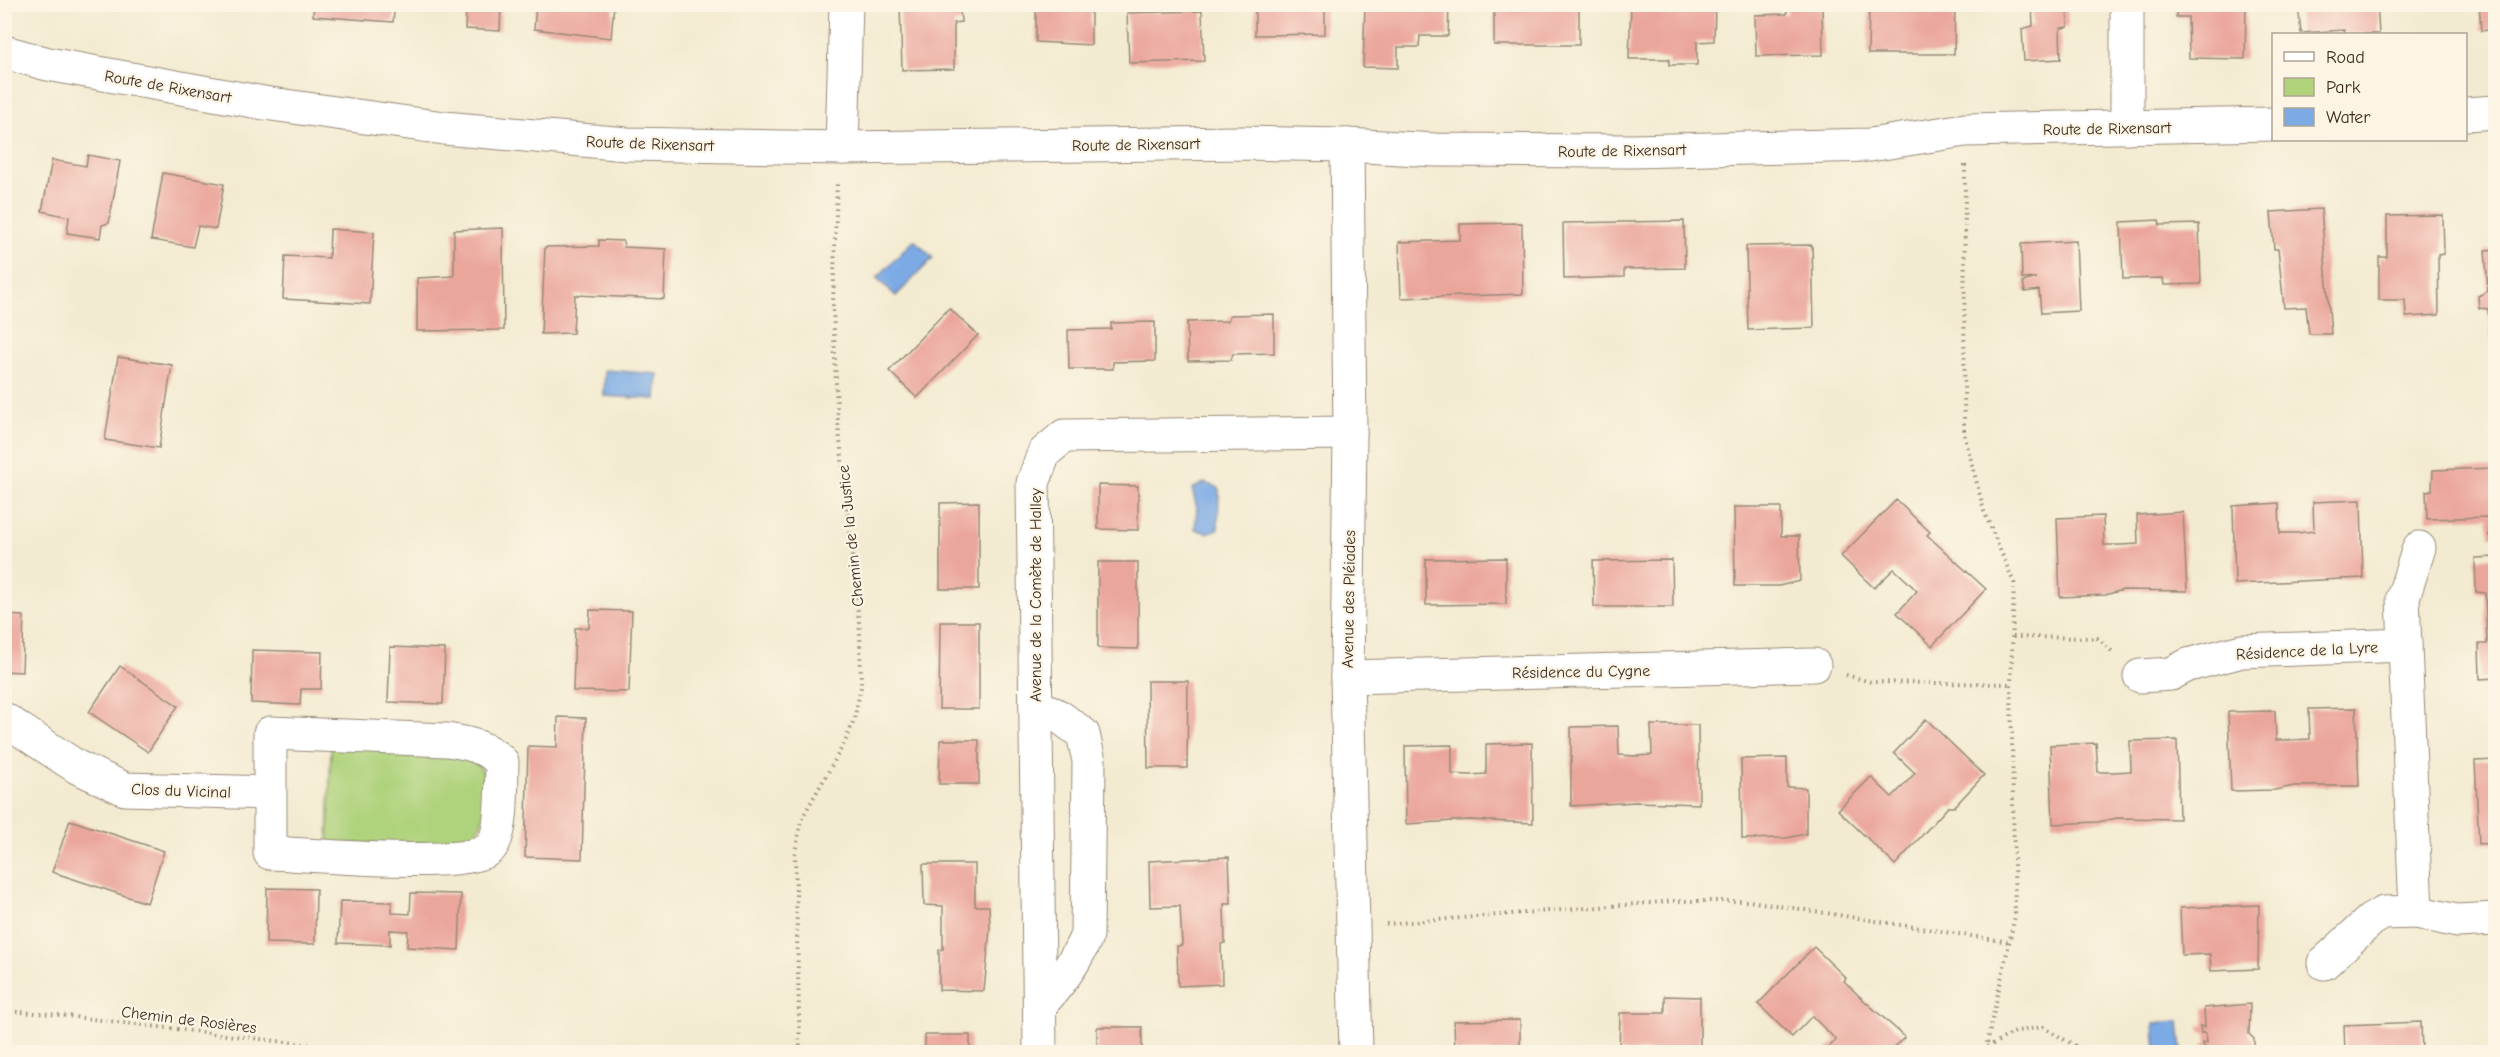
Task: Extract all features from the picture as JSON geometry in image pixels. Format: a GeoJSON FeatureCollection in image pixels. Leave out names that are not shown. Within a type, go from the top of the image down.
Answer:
{"type":"FeatureCollection","features":[{"type":"Feature","properties":{"kind":"street"},"geometry":{"type":"LineString","coordinates":[[842,148],[846,4]]}},
{"type":"Feature","properties":{"kind":"street"},"geometry":{"type":"LineString","coordinates":[[2127,4],[2127,127]]}},
{"type":"Feature","properties":{"kind":"street","name":"Route de Rixensart"},"geometry":{"type":"LineString","coordinates":[[4,52],[48,64],[264,103],[444,128],[627,144],[842,148],[1241,143],[1347,145],[1436,150],[1633,151],[1870,145],[1965,130],[2272,124]]}},
{"type":"Feature","properties":{"kind":"street"},"geometry":{"type":"LineString","coordinates":[[2467,114],[2496,112]]}},
{"type":"Feature","properties":{"kind":"street","name":"Avenue des Pléiades"},"geometry":{"type":"LineString","coordinates":[[1347,145],[1350,433],[1347,677],[1356,1053]]}},
{"type":"Feature","properties":{"kind":"street","name":"Avenue de la Comète de Halley"},"geometry":{"type":"LineString","coordinates":[[1040,1053],[1034,483],[1044,453],[1064,436],[1350,433]]}},
{"type":"Feature","properties":{"kind":"street"},"geometry":{"type":"LineString","coordinates":[[2416,912],[2412,866],[2412,801],[2403,598],[2420,548]]}},
{"type":"Feature","properties":{"kind":"street","name":"Résidence de la Lyre"},"geometry":{"type":"LineString","coordinates":[[2140,676],[2171,674],[2188,665],[2242,651],[2405,645]]}},
{"type":"Feature","properties":{"kind":"street","name":"Résidence du Cygne"},"geometry":{"type":"LineString","coordinates":[[1347,677],[1814,665]]}},
{"type":"Feature","properties":{"kind":"street"},"geometry":{"type":"LineString","coordinates":[[1036,705],[1060,717],[1083,734],[1089,761],[1088,935],[1077,959],[1040,1005]]}},
{"type":"Feature","properties":{"kind":"street","name":"Clos du Vicinal"},"geometry":{"type":"LineString","coordinates":[[4,719],[77,767],[125,789],[268,793]]}},
{"type":"Feature","properties":{"kind":"street"},"geometry":{"type":"LineString","coordinates":[[270,733],[447,740],[466,743],[490,751],[502,762],[498,835],[489,849],[471,856],[442,860],[270,853],[268,793],[270,733]]}},
{"type":"Feature","properties":{"kind":"street"},"geometry":{"type":"LineString","coordinates":[[2324,963],[2371,920],[2383,913],[2416,912],[2457,921],[2496,919]]}},
{"type":"Feature","properties":{"kind":"path"},"geometry":{"type":"LineString","coordinates":[[1965,130],[1964,433],[1984,511],[2014,583],[2011,684],[2015,916],[1985,1053]]}},
{"type":"Feature","properties":{"kind":"path","name":"Chemin de la Justice"},"geometry":{"type":"LineString","coordinates":[[800,1053],[795,854],[801,820],[845,742],[854,720],[861,687],[860,632],[836,399],[833,305],[836,195],[842,148]]}},
{"type":"Feature","properties":{"kind":"path"},"geometry":{"type":"LineString","coordinates":[[2013,637],[2097,638],[2140,676]]}},
{"type":"Feature","properties":{"kind":"path"},"geometry":{"type":"LineString","coordinates":[[1814,665],[1871,682],[2011,684]]}},
{"type":"Feature","properties":{"kind":"path"},"geometry":{"type":"LineString","coordinates":[[1353,926],[1674,901],[1749,901],[2009,942]]}},
{"type":"Feature","properties":{"kind":"path","name":"Chemin de Rosières"},"geometry":{"type":"LineString","coordinates":[[4,1011],[50,1014],[370,1053]]}},
{"type":"Feature","properties":{"kind":"path"},"geometry":{"type":"LineString","coordinates":[[1986,1047],[2017,1031],[2043,1027],[2074,1045],[2076,1053]]}},
{"type":"Feature","properties":{"kind":"green space"},"geometry":{"type":"Polygon","coordinates":[[[331,746],[424,747],[459,754],[472,760],[481,768],[487,784],[483,820],[478,830],[463,843],[328,844],[331,746]]]}},
{"type":"Feature","properties":{"kind":"water"},"geometry":{"type":"Polygon","coordinates":[[[914,240],[933,258],[896,296],[877,278],[914,240]]]}},
{"type":"Feature","properties":{"kind":"water"},"geometry":{"type":"Polygon","coordinates":[[[605,370],[658,374],[656,399],[604,396],[605,370]]]}},
{"type":"Feature","properties":{"kind":"water"},"geometry":{"type":"Polygon","coordinates":[[[1204,483],[1219,488],[1218,529],[1207,533],[1195,529],[1197,508],[1192,489],[1204,483]]]}},
{"type":"Feature","properties":{"kind":"water"},"geometry":{"type":"Polygon","coordinates":[[[2179,1021],[2182,1052],[2156,1052],[2154,1023],[2179,1021]]]}},
{"type":"Feature","properties":{"kind":"building"},"geometry":{"type":"Polygon","coordinates":[[[314,4],[395,4],[393,22],[313,16],[314,4]]]}},
{"type":"Feature","properties":{"kind":"building"},"geometry":{"type":"Polygon","coordinates":[[[431,4],[501,4],[500,31],[465,29],[466,9],[431,4]]]}},
{"type":"Feature","properties":{"kind":"building"},"geometry":{"type":"Polygon","coordinates":[[[536,4],[614,4],[611,38],[534,29],[536,4]]]}},
{"type":"Feature","properties":{"kind":"building"},"geometry":{"type":"Polygon","coordinates":[[[900,4],[982,4],[982,7],[960,8],[961,22],[954,23],[954,69],[902,70],[900,4]]]}},
{"type":"Feature","properties":{"kind":"building"},"geometry":{"type":"Polygon","coordinates":[[[1042,4],[1091,5],[1091,45],[1036,42],[1036,7],[1042,4]]]}},
{"type":"Feature","properties":{"kind":"building"},"geometry":{"type":"Polygon","coordinates":[[[1255,4],[1325,4],[1325,34],[1255,35],[1255,4]]]}},
{"type":"Feature","properties":{"kind":"building"},"geometry":{"type":"Polygon","coordinates":[[[1365,4],[1449,4],[1448,36],[1420,36],[1419,47],[1398,47],[1398,68],[1363,67],[1365,4]]]}},
{"type":"Feature","properties":{"kind":"building"},"geometry":{"type":"Polygon","coordinates":[[[1494,4],[1579,4],[1579,45],[1494,45],[1494,4]]]}},
{"type":"Feature","properties":{"kind":"building"},"geometry":{"type":"Polygon","coordinates":[[[1631,4],[1715,6],[1714,41],[1697,42],[1697,65],[1669,65],[1669,59],[1629,59],[1631,4]]]}},
{"type":"Feature","properties":{"kind":"building"},"geometry":{"type":"Polygon","coordinates":[[[1787,4],[1822,4],[1823,55],[1756,56],[1755,15],[1787,14],[1787,4]]]}},
{"type":"Feature","properties":{"kind":"building"},"geometry":{"type":"Polygon","coordinates":[[[1869,4],[1955,4],[1954,54],[1868,54],[1869,4]]]}},
{"type":"Feature","properties":{"kind":"building"},"geometry":{"type":"Polygon","coordinates":[[[2032,4],[2067,4],[2068,27],[2060,28],[2061,59],[2024,61],[2022,29],[2033,26],[2032,4]]]}},
{"type":"Feature","properties":{"kind":"building"},"geometry":{"type":"Polygon","coordinates":[[[2176,4],[2246,4],[2245,59],[2189,58],[2188,17],[2176,17],[2176,4]]]}},
{"type":"Feature","properties":{"kind":"building"},"geometry":{"type":"Polygon","coordinates":[[[2298,4],[2377,4],[2379,33],[2345,33],[2344,30],[2301,33],[2298,4]]]}},
{"type":"Feature","properties":{"kind":"building"},"geometry":{"type":"Polygon","coordinates":[[[2479,4],[2496,4],[2496,29],[2481,31],[2479,4]]]}},
{"type":"Feature","properties":{"kind":"building"},"geometry":{"type":"Polygon","coordinates":[[[1202,11],[1204,61],[1129,63],[1127,13],[1202,11]]]}},
{"type":"Feature","properties":{"kind":"building"},"geometry":{"type":"Polygon","coordinates":[[[88,155],[120,161],[109,223],[102,225],[100,238],[67,233],[69,217],[42,211],[52,160],[86,166],[88,155]]]}},
{"type":"Feature","properties":{"kind":"building"},"geometry":{"type":"Polygon","coordinates":[[[163,173],[224,184],[216,229],[198,226],[193,247],[151,240],[163,173]]]}},
{"type":"Feature","properties":{"kind":"building"},"geometry":{"type":"Polygon","coordinates":[[[2321,209],[2331,334],[2309,334],[2306,307],[2284,308],[2278,249],[2274,249],[2271,212],[2321,209]]]}},
{"type":"Feature","properties":{"kind":"building"},"geometry":{"type":"Polygon","coordinates":[[[2443,215],[2444,254],[2438,255],[2439,315],[2406,317],[2405,300],[2379,300],[2379,257],[2387,257],[2387,216],[2443,215]]]}},
{"type":"Feature","properties":{"kind":"building"},"geometry":{"type":"Polygon","coordinates":[[[2159,220],[2160,225],[2199,224],[2201,284],[2164,285],[2163,278],[2123,279],[2121,222],[2159,220]]]}},
{"type":"Feature","properties":{"kind":"building"},"geometry":{"type":"Polygon","coordinates":[[[1684,221],[1685,268],[1624,269],[1624,277],[1564,279],[1563,223],[1684,221]]]}},
{"type":"Feature","properties":{"kind":"building"},"geometry":{"type":"Polygon","coordinates":[[[1522,223],[1523,294],[1401,298],[1399,242],[1460,240],[1460,224],[1522,223]]]}},
{"type":"Feature","properties":{"kind":"building"},"geometry":{"type":"Polygon","coordinates":[[[503,228],[504,330],[417,331],[417,278],[454,276],[454,230],[503,228]]]}},
{"type":"Feature","properties":{"kind":"building"},"geometry":{"type":"Polygon","coordinates":[[[330,229],[374,232],[370,304],[283,299],[285,256],[329,258],[330,229]]]}},
{"type":"Feature","properties":{"kind":"building"},"geometry":{"type":"Polygon","coordinates":[[[599,240],[623,241],[624,247],[666,249],[664,299],[575,295],[573,333],[541,334],[545,247],[599,246],[599,240]]]}},
{"type":"Feature","properties":{"kind":"building"},"geometry":{"type":"Polygon","coordinates":[[[2076,241],[2079,311],[2041,313],[2039,290],[2025,292],[2023,282],[2036,278],[2022,279],[2021,244],[2076,241]]]}},
{"type":"Feature","properties":{"kind":"building"},"geometry":{"type":"Polygon","coordinates":[[[1812,245],[1814,328],[1748,330],[1746,246],[1812,245]]]}},
{"type":"Feature","properties":{"kind":"building"},"geometry":{"type":"Polygon","coordinates":[[[2496,249],[2496,354],[2493,355],[2488,309],[2479,308],[2478,296],[2488,291],[2485,250],[2496,249]]]}},
{"type":"Feature","properties":{"kind":"building"},"geometry":{"type":"Polygon","coordinates":[[[949,308],[978,335],[917,398],[889,371],[949,308]]]}},
{"type":"Feature","properties":{"kind":"building"},"geometry":{"type":"Polygon","coordinates":[[[1274,314],[1274,353],[1233,354],[1231,360],[1188,361],[1187,322],[1228,321],[1230,315],[1274,314]]]}},
{"type":"Feature","properties":{"kind":"building"},"geometry":{"type":"Polygon","coordinates":[[[1155,322],[1155,361],[1113,362],[1113,369],[1069,369],[1068,330],[1111,329],[1111,323],[1155,322]]]}},
{"type":"Feature","properties":{"kind":"building"},"geometry":{"type":"Polygon","coordinates":[[[118,357],[172,365],[159,448],[105,440],[118,357]]]}},
{"type":"Feature","properties":{"kind":"building"},"geometry":{"type":"Polygon","coordinates":[[[2496,468],[2496,536],[2489,536],[2488,517],[2427,519],[2426,491],[2432,490],[2433,470],[2496,468]]]}},
{"type":"Feature","properties":{"kind":"building"},"geometry":{"type":"Polygon","coordinates":[[[1098,485],[1138,486],[1138,530],[1098,529],[1098,485]]]}},
{"type":"Feature","properties":{"kind":"building"},"geometry":{"type":"Polygon","coordinates":[[[1896,500],[1930,532],[1927,535],[1986,589],[1932,646],[1897,613],[1917,591],[1906,580],[1894,569],[1874,588],[1841,556],[1896,500]]]}},
{"type":"Feature","properties":{"kind":"building"},"geometry":{"type":"Polygon","coordinates":[[[2361,500],[2363,578],[2235,584],[2233,506],[2279,503],[2280,533],[2297,533],[2314,531],[2313,502],[2361,500]]]}},
{"type":"Feature","properties":{"kind":"building"},"geometry":{"type":"Polygon","coordinates":[[[979,502],[979,589],[940,589],[940,503],[979,502]]]}},
{"type":"Feature","properties":{"kind":"building"},"geometry":{"type":"Polygon","coordinates":[[[1734,507],[1781,507],[1781,536],[1799,536],[1800,581],[1779,586],[1735,586],[1734,507]]]}},
{"type":"Feature","properties":{"kind":"building"},"geometry":{"type":"Polygon","coordinates":[[[2183,512],[2187,591],[2123,590],[2105,595],[2060,597],[2057,518],[2103,516],[2104,545],[2121,545],[2138,544],[2137,515],[2183,512]]]}},
{"type":"Feature","properties":{"kind":"building"},"geometry":{"type":"Polygon","coordinates":[[[2496,557],[2496,678],[2480,679],[2479,644],[2487,644],[2486,617],[2485,593],[2476,592],[2475,558],[2496,557]]]}},
{"type":"Feature","properties":{"kind":"building"},"geometry":{"type":"Polygon","coordinates":[[[1506,558],[1506,604],[1426,605],[1426,559],[1506,558]]]}},
{"type":"Feature","properties":{"kind":"building"},"geometry":{"type":"Polygon","coordinates":[[[1672,560],[1673,607],[1594,607],[1593,561],[1672,560]]]}},
{"type":"Feature","properties":{"kind":"building"},"geometry":{"type":"Polygon","coordinates":[[[1098,562],[1138,562],[1138,649],[1098,648],[1098,562]]]}},
{"type":"Feature","properties":{"kind":"building"},"geometry":{"type":"Polygon","coordinates":[[[590,610],[632,611],[629,692],[573,691],[575,628],[589,628],[590,610]]]}},
{"type":"Feature","properties":{"kind":"building"},"geometry":{"type":"Polygon","coordinates":[[[4,615],[24,616],[22,672],[4,671],[4,615]]]}},
{"type":"Feature","properties":{"kind":"building"},"geometry":{"type":"Polygon","coordinates":[[[940,622],[979,622],[979,709],[939,709],[940,622]]]}},
{"type":"Feature","properties":{"kind":"building"},"geometry":{"type":"Polygon","coordinates":[[[390,647],[445,649],[443,704],[388,702],[390,647]]]}},
{"type":"Feature","properties":{"kind":"building"},"geometry":{"type":"Polygon","coordinates":[[[252,650],[322,652],[321,689],[301,689],[300,705],[251,703],[252,650]]]}},
{"type":"Feature","properties":{"kind":"building"},"geometry":{"type":"Polygon","coordinates":[[[120,666],[178,706],[148,752],[89,712],[120,666]]]}},
{"type":"Feature","properties":{"kind":"building"},"geometry":{"type":"Polygon","coordinates":[[[1147,681],[1188,681],[1187,768],[1148,768],[1147,681]]]}},
{"type":"Feature","properties":{"kind":"building"},"geometry":{"type":"Polygon","coordinates":[[[2356,708],[2359,786],[2294,786],[2275,790],[2231,791],[2228,712],[2275,711],[2276,740],[2293,740],[2310,739],[2309,709],[2356,708]]]}},
{"type":"Feature","properties":{"kind":"building"},"geometry":{"type":"Polygon","coordinates":[[[558,717],[586,718],[582,859],[525,857],[528,746],[557,747],[558,717]]]}},
{"type":"Feature","properties":{"kind":"building"},"geometry":{"type":"Polygon","coordinates":[[[1926,719],[1984,775],[1954,807],[1948,807],[1895,865],[1838,810],[1871,777],[1892,797],[1903,786],[1915,773],[1894,753],[1926,719]]]}},
{"type":"Feature","properties":{"kind":"building"},"geometry":{"type":"Polygon","coordinates":[[[1651,725],[1698,725],[1699,804],[1636,802],[1571,806],[1571,727],[1618,726],[1619,755],[1636,756],[1652,755],[1651,725]]]}},
{"type":"Feature","properties":{"kind":"building"},"geometry":{"type":"Polygon","coordinates":[[[940,740],[979,740],[979,784],[939,784],[940,740]]]}},
{"type":"Feature","properties":{"kind":"building"},"geometry":{"type":"Polygon","coordinates":[[[2177,740],[2179,819],[2117,818],[2098,822],[2053,824],[2050,745],[2096,743],[2098,772],[2114,772],[2131,771],[2130,741],[2177,740]]]}},
{"type":"Feature","properties":{"kind":"building"},"geometry":{"type":"Polygon","coordinates":[[[1532,743],[1533,823],[1470,820],[1406,824],[1405,746],[1452,745],[1452,774],[1469,775],[1486,774],[1486,744],[1532,743]]]}},
{"type":"Feature","properties":{"kind":"building"},"geometry":{"type":"Polygon","coordinates":[[[1787,758],[1787,787],[1806,788],[1806,834],[1786,838],[1742,839],[1741,759],[1787,758]]]}},
{"type":"Feature","properties":{"kind":"building"},"geometry":{"type":"Polygon","coordinates":[[[2496,760],[2496,843],[2479,844],[2475,761],[2496,760]]]}},
{"type":"Feature","properties":{"kind":"building"},"geometry":{"type":"Polygon","coordinates":[[[70,820],[164,851],[147,903],[52,872],[70,820]]]}},
{"type":"Feature","properties":{"kind":"building"},"geometry":{"type":"Polygon","coordinates":[[[1229,857],[1231,904],[1224,904],[1225,943],[1221,944],[1222,984],[1178,986],[1177,946],[1182,945],[1180,906],[1150,907],[1149,861],[1229,857]]]}},
{"type":"Feature","properties":{"kind":"building"},"geometry":{"type":"Polygon","coordinates":[[[923,864],[975,864],[975,906],[989,906],[990,929],[984,991],[939,990],[939,950],[943,949],[943,906],[924,905],[923,864]]]}},
{"type":"Feature","properties":{"kind":"building"},"geometry":{"type":"Polygon","coordinates":[[[267,888],[316,889],[315,944],[266,943],[267,888]]]}},
{"type":"Feature","properties":{"kind":"building"},"geometry":{"type":"Polygon","coordinates":[[[411,893],[461,894],[459,950],[407,947],[408,931],[390,930],[390,945],[338,943],[340,901],[392,902],[392,913],[410,914],[411,893]]]}},
{"type":"Feature","properties":{"kind":"building"},"geometry":{"type":"Polygon","coordinates":[[[2259,905],[2258,969],[2211,971],[2210,954],[2182,955],[2180,908],[2259,905]]]}},
{"type":"Feature","properties":{"kind":"building"},"geometry":{"type":"Polygon","coordinates":[[[1814,947],[1846,978],[1844,981],[1858,995],[1905,1037],[1889,1052],[1824,1052],[1836,1040],[1812,1016],[1792,1037],[1758,1004],[1814,947]]]}},
{"type":"Feature","properties":{"kind":"building"},"geometry":{"type":"Polygon","coordinates":[[[1665,996],[1700,997],[1700,1051],[1619,1052],[1620,1013],[1665,1013],[1665,996]]]}},
{"type":"Feature","properties":{"kind":"building"},"geometry":{"type":"Polygon","coordinates":[[[2250,1004],[2249,1034],[2254,1039],[2254,1052],[2208,1052],[2202,1043],[2207,1043],[2206,1033],[2201,1033],[2200,1026],[2205,1027],[2204,1008],[2250,1004]]]}},
{"type":"Feature","properties":{"kind":"building"},"geometry":{"type":"Polygon","coordinates":[[[1520,1020],[1520,1052],[1455,1052],[1454,1021],[1520,1020]]]}},
{"type":"Feature","properties":{"kind":"building"},"geometry":{"type":"Polygon","coordinates":[[[2421,1022],[2422,1052],[2345,1052],[2344,1025],[2421,1022]]]}},
{"type":"Feature","properties":{"kind":"building"},"geometry":{"type":"Polygon","coordinates":[[[1097,1027],[1142,1027],[1142,1052],[1097,1052],[1097,1027]]]}},
{"type":"Feature","properties":{"kind":"building"},"geometry":{"type":"Polygon","coordinates":[[[925,1035],[970,1035],[970,1052],[925,1052],[925,1035]]]}}]}
